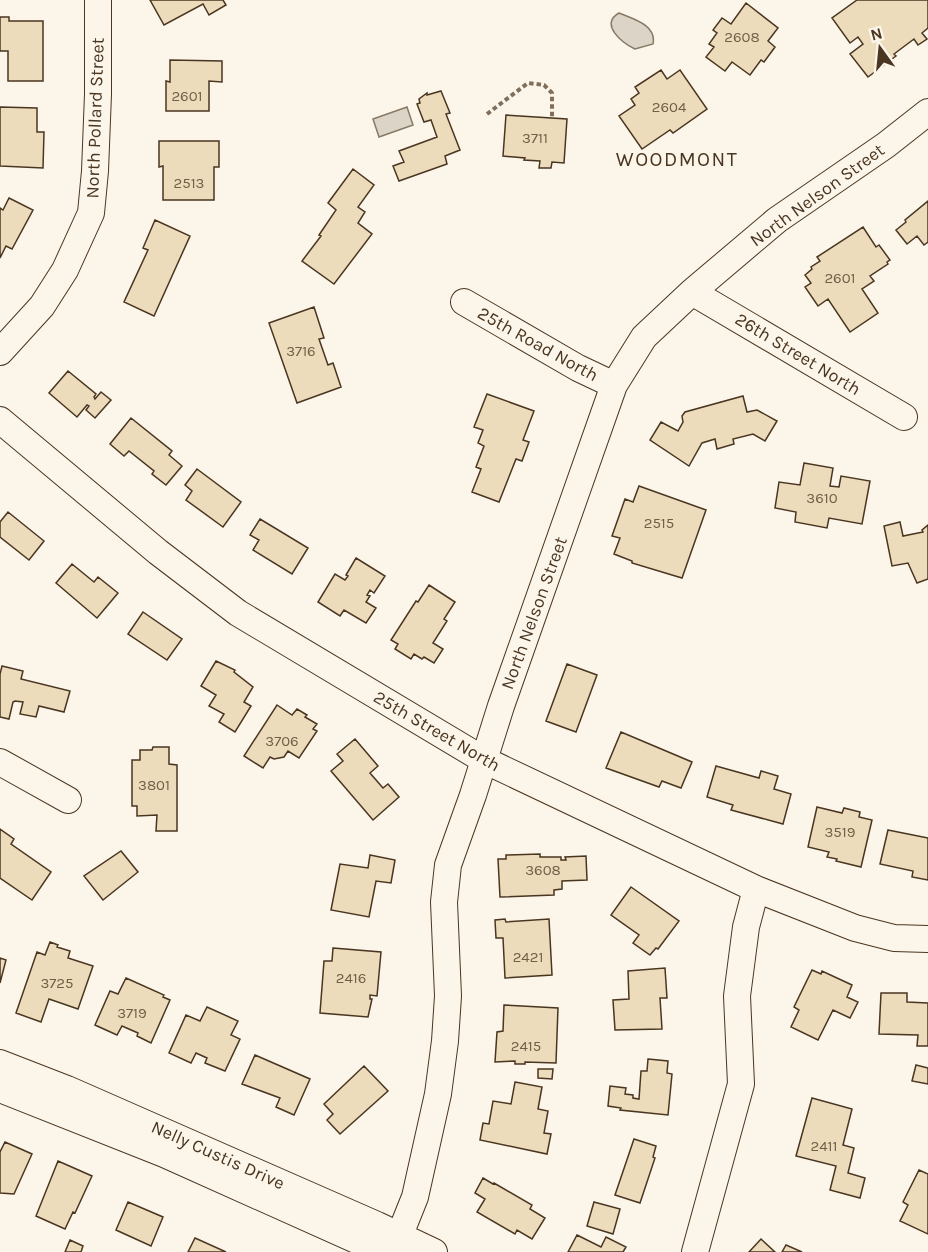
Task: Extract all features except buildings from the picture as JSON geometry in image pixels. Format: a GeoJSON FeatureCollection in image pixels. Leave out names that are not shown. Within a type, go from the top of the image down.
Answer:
{"type":"FeatureCollection","features":[{"type":"Feature","properties":{"kind":"street","name":"North Pollard Street"},"geometry":{"type":"LineString","coordinates":[[0,352],[42,306],[65,270],[91,213],[98,94],[98,0]]}},
{"type":"Feature","properties":{"kind":"street","name":"North Nelson Street"},"geometry":{"type":"LineString","coordinates":[[381,1243],[415,1197],[438,1094],[445,1041],[447,996],[444,902],[448,865],[501,706],[614,385],[644,337],[692,292],[777,220],[886,145],[928,112]]}},
{"type":"Feature","properties":{"kind":"street","name":"26th Street North"},"geometry":{"type":"LineString","coordinates":[[692,292],[904,417]]}},
{"type":"Feature","properties":{"kind":"street","name":"25th Road North"},"geometry":{"type":"LineString","coordinates":[[464,302],[578,368],[614,385]]}},
{"type":"Feature","properties":{"kind":"street","name":"25th Street North"},"geometry":{"type":"LineString","coordinates":[[0,420],[158,552],[238,613],[484,760],[756,889],[855,928],[894,938],[928,939]]}},
{"type":"Feature","properties":{"kind":"street"},"geometry":{"type":"LineString","coordinates":[[0,762],[68,800]]}},
{"type":"Feature","properties":{"kind":"street"},"geometry":{"type":"LineString","coordinates":[[695,1252],[741,1084],[737,996],[746,927],[756,889]]}},
{"type":"Feature","properties":{"kind":"street","name":"Nelly Custis Drive"},"geometry":{"type":"LineString","coordinates":[[0,1063],[67,1089],[381,1243]]}},
{"type":"Feature","properties":{"kind":"street","name":"Nelly Custis Drive"},"geometry":{"type":"LineString","coordinates":[[0,1089],[381,1243],[434,1252]]}},
{"type":"Feature","properties":{"kind":"path"},"geometry":{"type":"LineString","coordinates":[[488,114],[528,82],[544,85],[552,93],[552,118]]}},
{"type":"Feature","properties":{"kind":"shaded area"},"geometry":{"type":"Polygon","coordinates":[[[619,13],[648,27],[653,37],[653,44],[635,49],[619,38],[611,22],[613,17],[619,13]]]}},
{"type":"Feature","properties":{"kind":"shaded area"},"geometry":{"type":"Polygon","coordinates":[[[407,107],[413,125],[379,137],[373,119],[407,107]]]}},
{"type":"Feature","properties":{"kind":"district","name":"WOODMONT"},"geometry":{"type":"Point","coordinates":[677,159]}}]}
